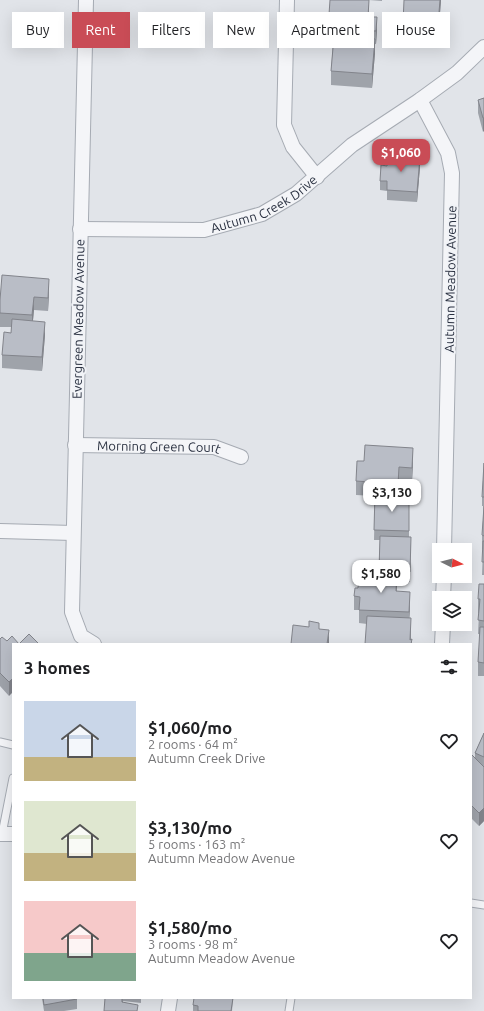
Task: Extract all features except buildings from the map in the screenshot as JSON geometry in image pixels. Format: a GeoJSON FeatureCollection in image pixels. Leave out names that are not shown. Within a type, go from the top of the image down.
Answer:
{"type":"FeatureCollection","features":[{"type":"Feature","properties":{"kind":"street","name":"Evergreen Meadow Avenue"},"geometry":{"type":"LineString","coordinates":[[78,640],[72,612],[86,0]]}},
{"type":"Feature","properties":{"kind":"street"},"geometry":{"type":"LineString","coordinates":[[288,0],[284,125],[293,147],[317,177]]}},
{"type":"Feature","properties":{"kind":"street"},"geometry":{"type":"LineString","coordinates":[[420,100],[457,73],[484,46]]}},
{"type":"Feature","properties":{"kind":"street","name":"Autumn Creek Drive"},"geometry":{"type":"LineString","coordinates":[[80,229],[204,230],[262,214],[296,194],[352,145],[420,100]]}},
{"type":"Feature","properties":{"kind":"street","name":"Autumn Meadow Avenue"},"geometry":{"type":"LineString","coordinates":[[420,100],[448,153],[452,173],[444,543]]}},
{"type":"Feature","properties":{"kind":"street","name":"Morning Green Court"},"geometry":{"type":"LineString","coordinates":[[75,445],[214,447],[241,457]]}},
{"type":"Feature","properties":{"kind":"street"},"geometry":{"type":"LineString","coordinates":[[0,531],[73,533]]}},
{"type":"Feature","properties":{"kind":"street"},"geometry":{"type":"LineString","coordinates":[[442,643],[443,631]]}},
{"type":"Feature","properties":{"kind":"street"},"geometry":{"type":"LineString","coordinates":[[78,640],[90,643]]}},
{"type":"Feature","properties":{"kind":"street"},"geometry":{"type":"LineString","coordinates":[[168,1011],[170,999]]}},
{"type":"Feature","properties":{"kind":"lane"},"geometry":{"type":"LineString","coordinates":[[0,742],[12,745]]}},
{"type":"Feature","properties":{"kind":"lane"},"geometry":{"type":"LineString","coordinates":[[5,834],[12,785]]}},
{"type":"Feature","properties":{"kind":"lane"},"geometry":{"type":"LineString","coordinates":[[472,903],[484,905]]}},
{"type":"Feature","properties":{"kind":"lane"},"geometry":{"type":"LineString","coordinates":[[289,1011],[291,999]]}}]}
